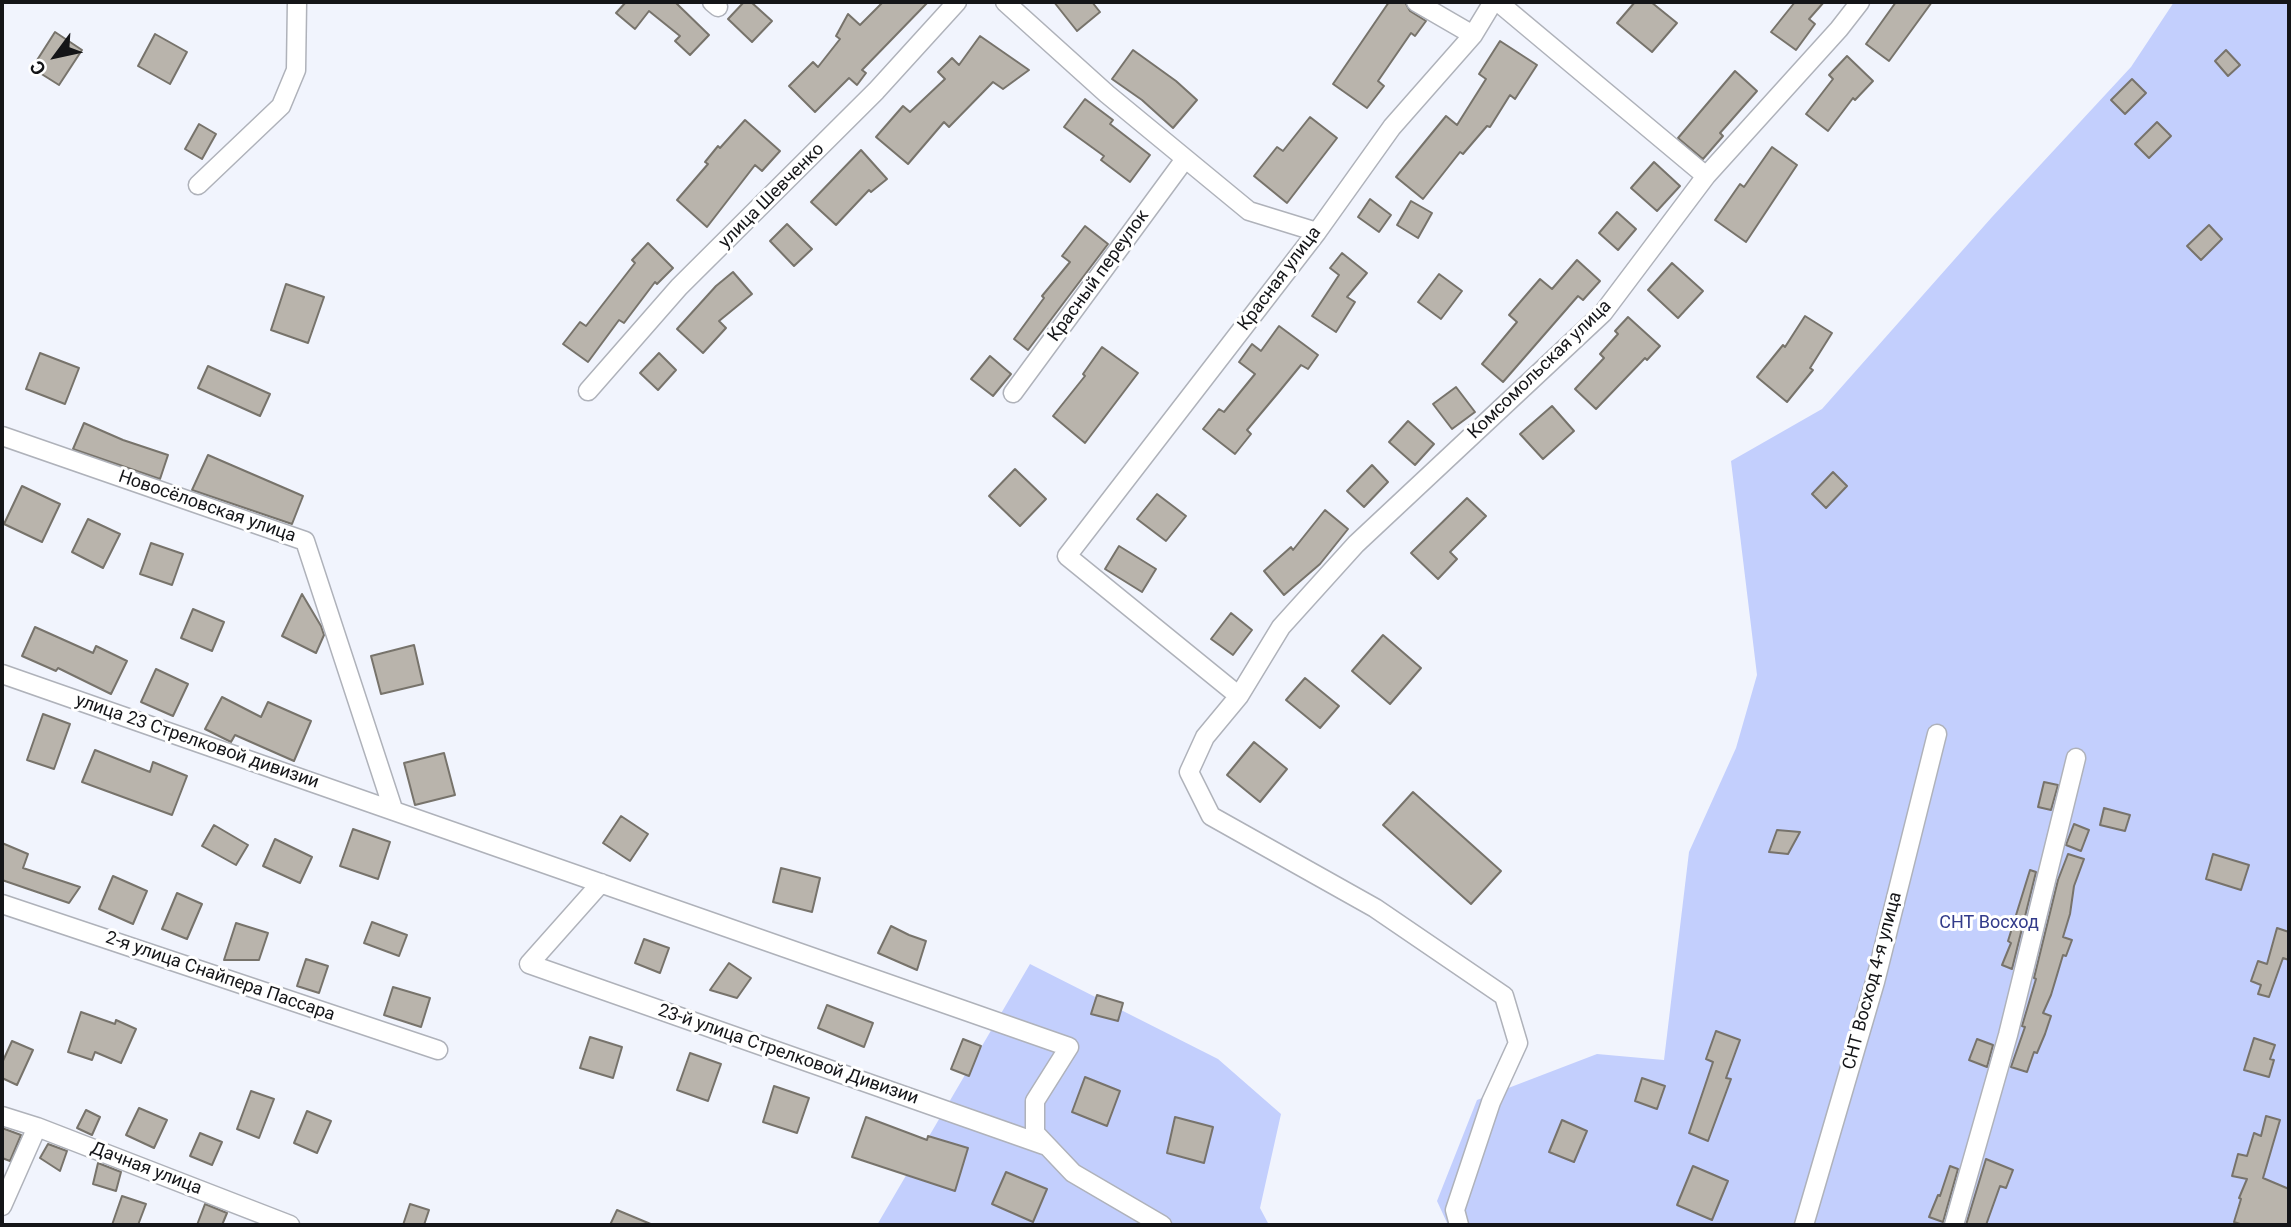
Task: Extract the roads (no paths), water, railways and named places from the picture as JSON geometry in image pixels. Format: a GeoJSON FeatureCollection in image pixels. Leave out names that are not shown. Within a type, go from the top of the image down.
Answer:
{"type":"FeatureCollection","features":[{"type":"Feature","properties":{"kind":"street"},"geometry":{"type":"LineString","coordinates":[[198,186],[281,106],[296,70],[297,2]]}},
{"type":"Feature","properties":{"kind":"street","name":"улица Шевченко"},"geometry":{"type":"LineString","coordinates":[[588,391],[679,287],[876,91],[957,2]]}},
{"type":"Feature","properties":{"kind":"street"},"geometry":{"type":"LineString","coordinates":[[1005,2],[1107,94],[1249,211],[1317,232]]}},
{"type":"Feature","properties":{"kind":"street"},"geometry":{"type":"LineString","coordinates":[[1416,2],[1473,34]]}},
{"type":"Feature","properties":{"kind":"street"},"geometry":{"type":"LineString","coordinates":[[1495,2],[1706,176]]}},
{"type":"Feature","properties":{"kind":"street","name":"Красная улица"},"geometry":{"type":"LineString","coordinates":[[1239,696],[1067,556],[1317,232],[1392,127],[1473,34],[1495,2]]}},
{"type":"Feature","properties":{"kind":"street","name":"Комсомольская улица"},"geometry":{"type":"LineString","coordinates":[[1459,1225],[1455,1210],[1492,1102],[1518,1043],[1504,996],[1374,908],[1211,816],[1189,772],[1205,737],[1239,696],[1281,627],[1356,544],[1602,313],[1706,176],[1860,2]]}},
{"type":"Feature","properties":{"kind":"street","name":"Красный переулок"},"geometry":{"type":"LineString","coordinates":[[1013,393],[1185,159]]}},
{"type":"Feature","properties":{"kind":"street","name":"Новосёловская улица"},"geometry":{"type":"LineString","coordinates":[[2,436],[305,541],[393,809]]}},
{"type":"Feature","properties":{"kind":"street","name":"улица 23 Стрелковой дивизии"},"geometry":{"type":"LineString","coordinates":[[2,674],[1069,1047],[1035,1101],[1035,1133],[1047,1146]]}},
{"type":"Feature","properties":{"kind":"street","name":"СНТ Восход 4-я улица"},"geometry":{"type":"LineString","coordinates":[[1804,1225],[1875,982],[1937,734]]}},
{"type":"Feature","properties":{"kind":"street"},"geometry":{"type":"LineString","coordinates":[[1954,1225],[2008,1035],[2076,758]]}},
{"type":"Feature","properties":{"kind":"street","name":"23-й улица Стрелковой Дивизии"},"geometry":{"type":"LineString","coordinates":[[601,883],[529,964],[1047,1146]]}},
{"type":"Feature","properties":{"kind":"street","name":"2-я улица Снайпера Пассара"},"geometry":{"type":"LineString","coordinates":[[2,904],[439,1050]]}},
{"type":"Feature","properties":{"kind":"street","name":"Дачная улица"},"geometry":{"type":"LineString","coordinates":[[2,1116],[37,1127],[290,1225]]}},
{"type":"Feature","properties":{"kind":"street"},"geometry":{"type":"LineString","coordinates":[[2,1206],[37,1127]]}},
{"type":"Feature","properties":{"kind":"street"},"geometry":{"type":"LineString","coordinates":[[1047,1146],[1073,1173],[1162,1225]]}},
{"type":"Feature","properties":{"kind":"park label","name":"СНТ Восход"},"geometry":{"type":"Point","coordinates":[1989,923]}}]}
